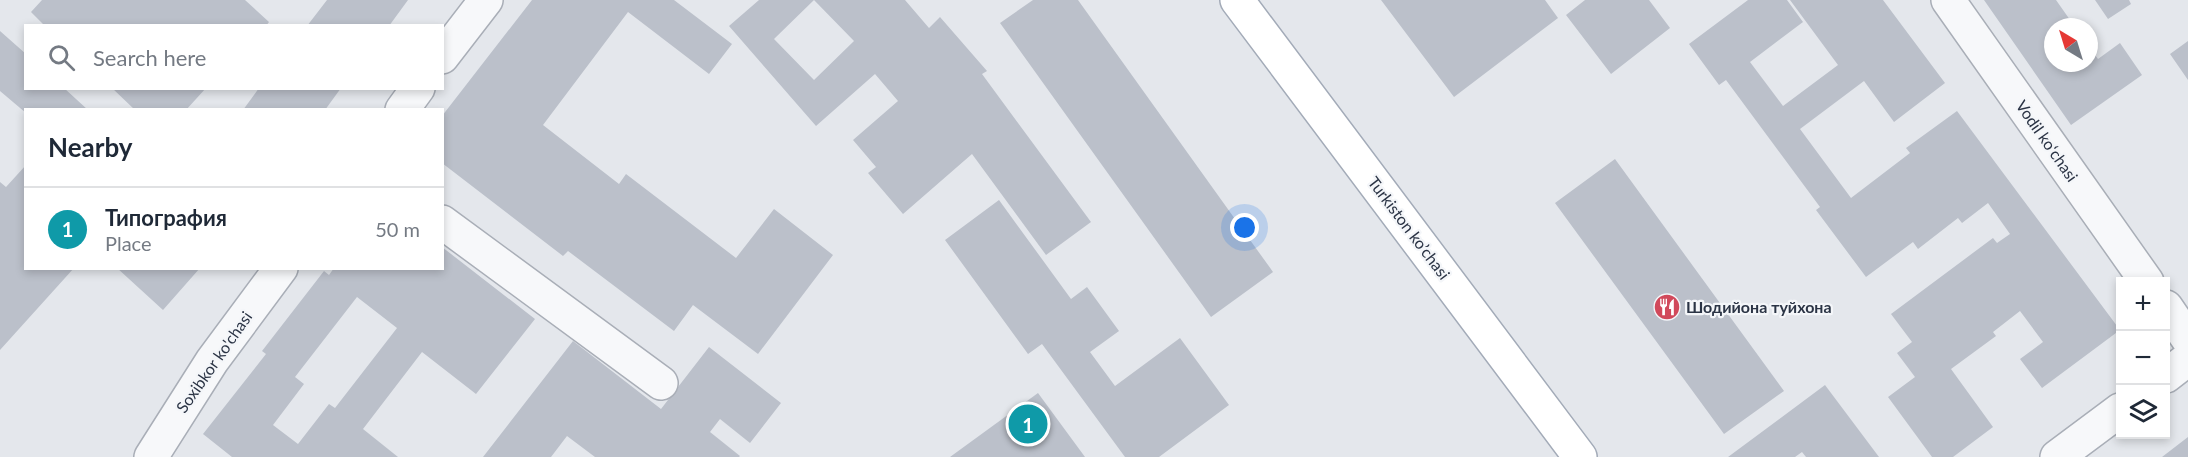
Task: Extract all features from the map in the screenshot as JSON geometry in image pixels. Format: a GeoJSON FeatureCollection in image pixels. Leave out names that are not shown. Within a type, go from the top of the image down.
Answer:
{"type":"FeatureCollection","features":[{"type":"Feature","properties":{"kind":"main road","name":"Turkiston ko’chasi"},"geometry":{"type":"LineString","coordinates":[[1237,0],[1580,457]]}},
{"type":"Feature","properties":{"kind":"street"},"geometry":{"type":"LineString","coordinates":[[444,54],[486,0]]}},
{"type":"Feature","properties":{"kind":"street","name":"Vodil koʻchasi"},"geometry":{"type":"LineString","coordinates":[[1948,0],[2143,277]]}},
{"type":"Feature","properties":{"kind":"street"},"geometry":{"type":"LineString","coordinates":[[403,108],[417,90]]}},
{"type":"Feature","properties":{"kind":"street"},"geometry":{"type":"LineString","coordinates":[[444,223],[661,383]]}},
{"type":"Feature","properties":{"kind":"street","name":"Soxibkor ko'chasi"},"geometry":{"type":"LineString","coordinates":[[150,457],[212,361],[280,270]]}},
{"type":"Feature","properties":{"kind":"street"},"geometry":{"type":"LineString","coordinates":[[2170,313],[2188,339]]}},
{"type":"Feature","properties":{"kind":"street"},"geometry":{"type":"LineString","coordinates":[[2170,373],[2188,359]]}},
{"type":"Feature","properties":{"kind":"street"},"geometry":{"type":"LineString","coordinates":[[2057,457],[2116,414]]}},
{"type":"Feature","properties":{"kind":"building"},"geometry":{"type":"Polygon","coordinates":[[[42,0],[245,0],[269,22],[268,24],[43,24],[31,12],[42,0]]]}},
{"type":"Feature","properties":{"kind":"building"},"geometry":{"type":"Polygon","coordinates":[[[327,0],[408,0],[390,24],[309,24],[327,0]]]}},
{"type":"Feature","properties":{"kind":"building"},"geometry":{"type":"Polygon","coordinates":[[[532,0],[674,0],[732,44],[709,74],[628,12],[543,125],[619,184],[626,174],[736,258],[774,209],[833,255],[758,354],[693,305],[674,331],[568,251],[563,256],[444,165],[444,113],[532,0]]]}},
{"type":"Feature","properties":{"kind":"building"},"geometry":{"type":"Polygon","coordinates":[[[759,0],[814,0],[905,0],[929,28],[940,17],[987,71],[982,74],[1091,222],[1046,255],[972,154],[903,214],[868,173],[876,167],[853,140],[898,101],[875,74],[816,126],[729,26],[759,0]],[[814,0],[774,39],[814,80],[854,41],[814,0]]]}},
{"type":"Feature","properties":{"kind":"building"},"geometry":{"type":"Polygon","coordinates":[[[1033,0],[1078,0],[1273,272],[1211,317],[1000,23],[1033,0]]]}},
{"type":"Feature","properties":{"kind":"building"},"geometry":{"type":"Polygon","coordinates":[[[1381,0],[1545,0],[1558,18],[1454,97],[1381,0]]]}},
{"type":"Feature","properties":{"kind":"building"},"geometry":{"type":"Polygon","coordinates":[[[1585,0],[1649,0],[1670,28],[1611,74],[1566,15],[1585,0]]]}},
{"type":"Feature","properties":{"kind":"building"},"geometry":{"type":"Polygon","coordinates":[[[1748,0],[1787,0],[1803,22],[1750,62],[1783,106],[1838,65],[1790,0],[1883,0],[1945,83],[1894,122],[1864,81],[1800,129],[1851,198],[1910,153],[1906,148],[1957,111],[2116,325],[2116,333],[2042,388],[2020,359],[2043,342],[2020,311],[1993,332],[1996,336],[1951,369],[1993,427],[1953,457],[1932,457],[1888,397],[1915,377],[1897,353],[1912,342],[1891,314],[1993,238],[1997,243],[2010,234],[1988,203],[1962,223],[1958,218],[1918,249],[1913,242],[1866,277],[1816,210],[1820,207],[1726,80],[1719,85],[1689,44],[1748,0]]]}},
{"type":"Feature","properties":{"kind":"building"},"geometry":{"type":"Polygon","coordinates":[[[1984,0],[2056,0],[2069,18],[2044,18],[2044,72],[2098,72],[2098,59],[2120,43],[2142,75],[2071,125],[1984,0]]]}},
{"type":"Feature","properties":{"kind":"building"},"geometry":{"type":"Polygon","coordinates":[[[2095,0],[2129,0],[2131,4],[2108,19],[2095,0]]]}},
{"type":"Feature","properties":{"kind":"building"},"geometry":{"type":"Polygon","coordinates":[[[0,31],[24,52],[24,90],[66,90],[86,108],[24,108],[24,111],[0,91],[0,31]]]}},
{"type":"Feature","properties":{"kind":"building"},"geometry":{"type":"Polygon","coordinates":[[[2188,41],[2188,80],[2170,54],[2188,41]]]}},
{"type":"Feature","properties":{"kind":"building"},"geometry":{"type":"Polygon","coordinates":[[[114,90],[204,90],[188,108],[133,108],[114,90]]]}},
{"type":"Feature","properties":{"kind":"building"},"geometry":{"type":"Polygon","coordinates":[[[258,90],[340,90],[326,108],[244,108],[258,90]]]}},
{"type":"Feature","properties":{"kind":"building"},"geometry":{"type":"Polygon","coordinates":[[[1615,159],[1784,391],[1724,434],[1555,203],[1615,159]]]}},
{"type":"Feature","properties":{"kind":"building"},"geometry":{"type":"Polygon","coordinates":[[[24,167],[24,270],[72,270],[0,350],[0,182],[6,187],[24,167]]]}},
{"type":"Feature","properties":{"kind":"building"},"geometry":{"type":"Polygon","coordinates":[[[999,200],[1071,299],[1087,287],[1119,331],[1090,352],[1115,386],[1180,338],[1229,405],[1159,457],[1125,457],[1042,344],[1028,354],[945,240],[999,200]]]}},
{"type":"Feature","properties":{"kind":"building"},"geometry":{"type":"Polygon","coordinates":[[[444,249],[535,319],[476,394],[422,352],[363,429],[398,457],[232,457],[203,434],[266,354],[262,351],[324,271],[329,275],[333,270],[444,270],[444,249]],[[357,297],[295,377],[304,384],[273,425],[298,444],[329,404],[335,408],[397,328],[357,297]]]}},
{"type":"Feature","properties":{"kind":"building"},"geometry":{"type":"Polygon","coordinates":[[[119,270],[198,270],[163,310],[119,270]]]}},
{"type":"Feature","properties":{"kind":"building"},"geometry":{"type":"Polygon","coordinates":[[[573,341],[661,409],[709,347],[781,403],[750,443],[720,419],[710,432],[739,457],[595,457],[567,436],[551,457],[483,457],[573,341]]]}},
{"type":"Feature","properties":{"kind":"building"},"geometry":{"type":"Polygon","coordinates":[[[1825,385],[1879,457],[1806,457],[1802,452],[1795,457],[1728,457],[1825,385]]]}},
{"type":"Feature","properties":{"kind":"building"},"geometry":{"type":"Polygon","coordinates":[[[1038,393],[1085,457],[950,457],[1038,393]]]}},
{"type":"Feature","properties":{"kind":"building"},"geometry":{"type":"Polygon","coordinates":[[[2188,437],[2188,457],[2162,457],[2188,437]]]}},
{"type":"Feature","properties":{"kind":"place","name":"Шодийона туйхона"},"geometry":{"type":"Point","coordinates":[1667,307]}},
{"type":"Feature","properties":{"kind":"place","name":"Типография"},"geometry":{"type":"Point","coordinates":[1028,424]}}]}
